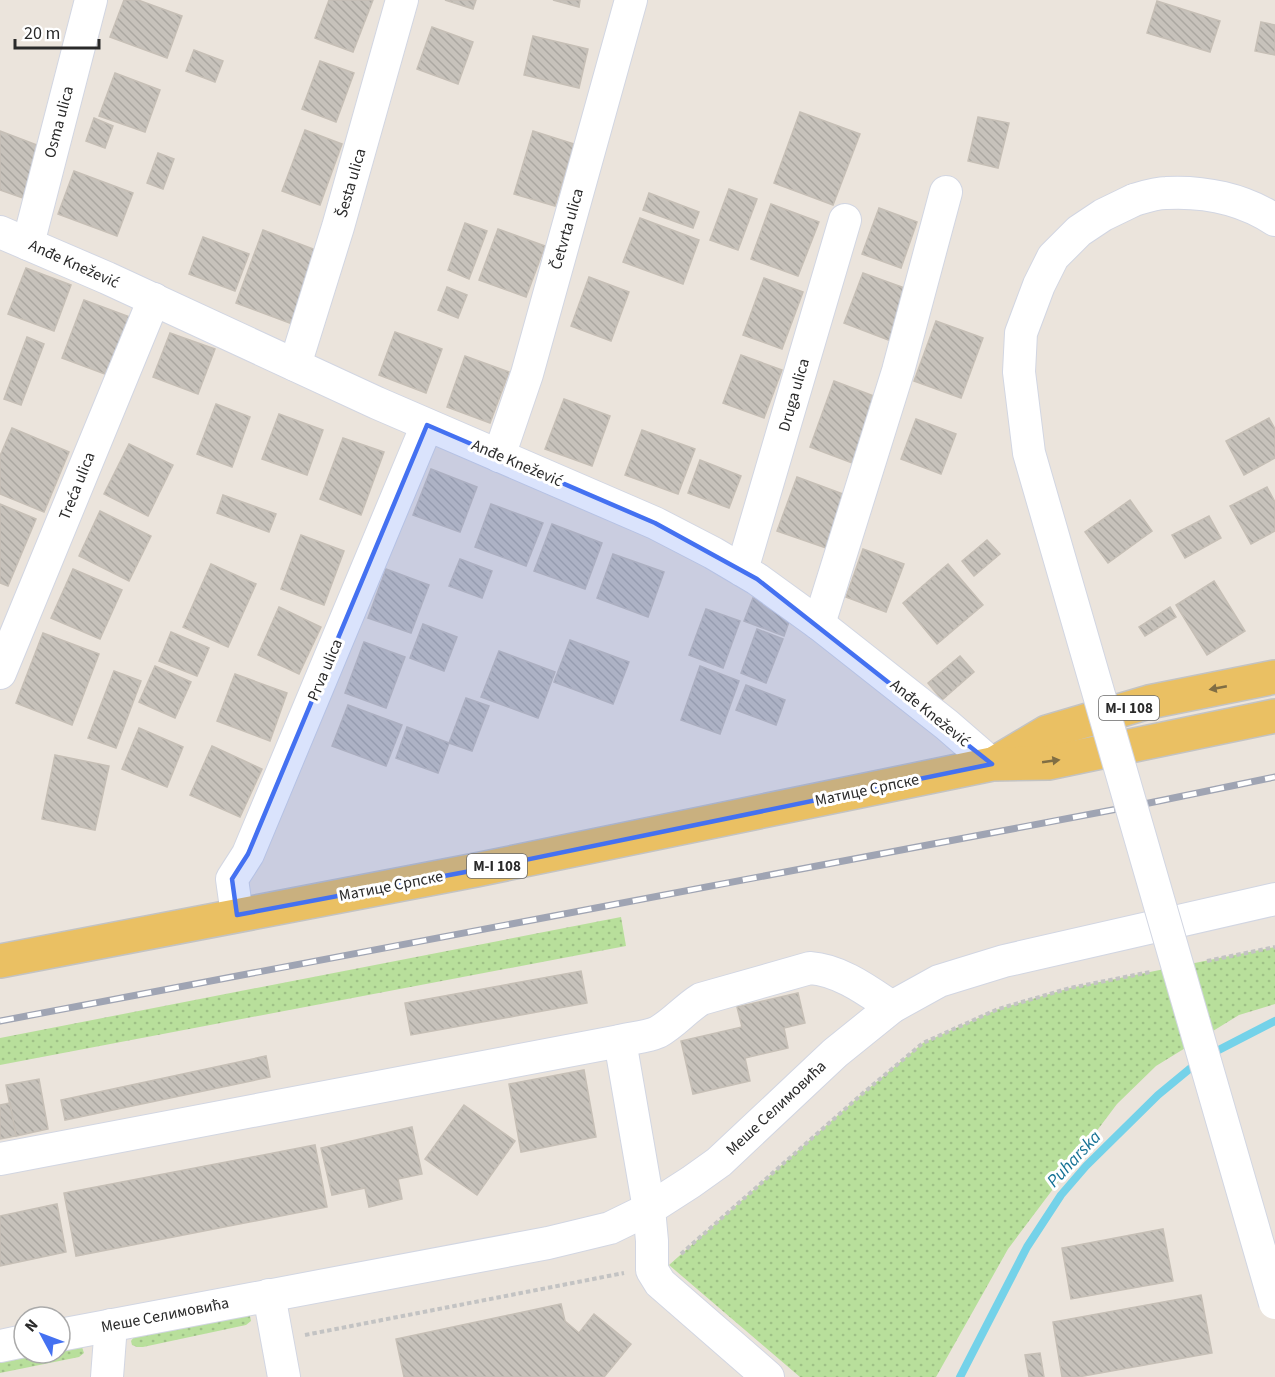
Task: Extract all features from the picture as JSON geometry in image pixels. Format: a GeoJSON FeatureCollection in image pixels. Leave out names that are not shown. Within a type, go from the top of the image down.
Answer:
{"type":"FeatureCollection","features":[{"type":"Feature","properties":{"kind":"main road","name":"M-I 108"},"geometry":{"type":"LineString","coordinates":[[992,765],[1047,732],[1149,702],[1275,677]]}},
{"type":"Feature","properties":{"kind":"main road","name":"M-I 108"},"geometry":{"type":"LineString","coordinates":[[992,765],[1048,763],[1275,716]]}},
{"type":"Feature","properties":{"kind":"main road","name":"Матице Српске"},"geometry":{"type":"LineString","coordinates":[[0,961],[476,870],[992,765]]}},
{"type":"Feature","properties":{"kind":"street","name":"Osma ulica"},"geometry":{"type":"LineString","coordinates":[[28,244],[91,0]]}},
{"type":"Feature","properties":{"kind":"street","name":"Šesta ulica"},"geometry":{"type":"LineString","coordinates":[[296,365],[338,227],[402,0]]}},
{"type":"Feature","properties":{"kind":"street","name":"Četvrta ulica"},"geometry":{"type":"LineString","coordinates":[[499,456],[526,374],[632,0]]}},
{"type":"Feature","properties":{"kind":"street"},"geometry":{"type":"LineString","coordinates":[[819,624],[898,371],[946,192]]}},
{"type":"Feature","properties":{"kind":"street"},"geometry":{"type":"LineString","coordinates":[[1275,220],[1238,201],[1195,193],[1164,193],[1134,200],[1103,216],[1079,231],[1053,257],[1039,285],[1021,333],[1019,372],[1029,453],[1275,1303]]}},
{"type":"Feature","properties":{"kind":"street","name":"Druga ulica"},"geometry":{"type":"LineString","coordinates":[[742,570],[845,220]]}},
{"type":"Feature","properties":{"kind":"street","name":"Anđe Knežević"},"geometry":{"type":"LineString","coordinates":[[0,232],[154,299],[499,456],[655,523],[713,553],[742,570],[819,624],[947,725],[992,765]]}},
{"type":"Feature","properties":{"kind":"street","name":"Treća ulica"},"geometry":{"type":"LineString","coordinates":[[0,673],[154,299]]}},
{"type":"Feature","properties":{"kind":"street","name":"Prva ulica"},"geometry":{"type":"LineString","coordinates":[[237,915],[232,879],[248,854],[427,424]]}},
{"type":"Feature","properties":{"kind":"street","name":"Меше Селимовића"},"geometry":{"type":"LineString","coordinates":[[72,1333],[592,1234],[610,1228],[649,1209],[719,1162],[835,1053],[892,1007],[939,981],[1004,961],[1275,899]]}},
{"type":"Feature","properties":{"kind":"street"},"geometry":{"type":"LineString","coordinates":[[0,1159],[620,1041],[657,1032],[676,1020],[688,1007],[700,999],[810,968],[823,969],[835,974],[892,1007]]}},
{"type":"Feature","properties":{"kind":"street"},"geometry":{"type":"LineString","coordinates":[[620,1041],[649,1209],[652,1270],[660,1283],[768,1377]]}},
{"type":"Feature","properties":{"kind":"street"},"geometry":{"type":"LineString","coordinates":[[269,1295],[284,1377]]}},
{"type":"Feature","properties":{"kind":"street"},"geometry":{"type":"LineString","coordinates":[[107,1377],[111,1325]]}},
{"type":"Feature","properties":{"kind":"path"},"geometry":{"type":"LineString","coordinates":[[1196,963],[1275,947]]}},
{"type":"Feature","properties":{"kind":"path"},"geometry":{"type":"LineString","coordinates":[[278,1341],[669,1265],[923,1043],[998,1009],[1070,988],[1161,970]]}},
{"type":"Feature","properties":{"kind":"highlighted area"},"geometry":{"type":"Polygon","coordinates":[[[427,425],[655,523],[757,579],[992,764],[476,870],[237,915],[232,879],[248,854],[427,425]]]}},
{"type":"Feature","properties":{"kind":"green space"},"geometry":{"type":"Polygon","coordinates":[[[621,917],[626,946],[0,1065],[0,1038],[621,917]]]}},
{"type":"Feature","properties":{"kind":"green space"},"geometry":{"type":"Polygon","coordinates":[[[1275,947],[1275,1004],[1239,1015],[1156,1066],[1117,1104],[1008,1249],[936,1377],[800,1377],[669,1265],[923,1043],[998,1009],[1070,988],[1275,947]]]}},
{"type":"Feature","properties":{"kind":"green space"},"geometry":{"type":"Polygon","coordinates":[[[248,1314],[251,1321],[246,1325],[143,1347],[132,1345],[131,1341],[134,1337],[248,1314]]]}},
{"type":"Feature","properties":{"kind":"green space"},"geometry":{"type":"Polygon","coordinates":[[[82,1347],[84,1353],[72,1358],[72,1348],[82,1347]]]}},
{"type":"Feature","properties":{"kind":"green space"},"geometry":{"type":"Polygon","coordinates":[[[12,1359],[12,1365],[40,1365],[0,1373],[0,1361],[12,1359]]]}},
{"type":"Feature","properties":{"kind":"building"},"geometry":{"type":"Polygon","coordinates":[[[124,0],[138,0],[182,16],[167,58],[110,37],[124,0]]]}},
{"type":"Feature","properties":{"kind":"building"},"geometry":{"type":"Polygon","coordinates":[[[329,0],[373,0],[353,52],[315,38],[329,0]]]}},
{"type":"Feature","properties":{"kind":"building"},"geometry":{"type":"Polygon","coordinates":[[[445,0],[476,0],[473,9],[445,0]]]}},
{"type":"Feature","properties":{"kind":"building"},"geometry":{"type":"Polygon","coordinates":[[[553,0],[580,0],[579,7],[553,0]]]}},
{"type":"Feature","properties":{"kind":"building"},"geometry":{"type":"Polygon","coordinates":[[[1157,1],[1220,21],[1210,52],[1147,33],[1157,1]]]}},
{"type":"Feature","properties":{"kind":"building"},"geometry":{"type":"Polygon","coordinates":[[[1261,22],[1275,25],[1275,55],[1255,51],[1261,22]]]}},
{"type":"Feature","properties":{"kind":"building"},"geometry":{"type":"Polygon","coordinates":[[[432,27],[473,42],[458,84],[417,69],[432,27]]]}},
{"type":"Feature","properties":{"kind":"building"},"geometry":{"type":"Polygon","coordinates":[[[533,36],[588,49],[579,88],[524,75],[533,36]]]}},
{"type":"Feature","properties":{"kind":"building"},"geometry":{"type":"Polygon","coordinates":[[[194,50],[223,61],[215,82],[186,71],[194,50]]]}},
{"type":"Feature","properties":{"kind":"building"},"geometry":{"type":"Polygon","coordinates":[[[320,61],[354,73],[336,122],[302,109],[320,61]]]}},
{"type":"Feature","properties":{"kind":"building"},"geometry":{"type":"Polygon","coordinates":[[[115,73],[160,90],[145,132],[99,116],[115,73]]]}},
{"type":"Feature","properties":{"kind":"building"},"geometry":{"type":"Polygon","coordinates":[[[800,112],[860,134],[833,205],[774,183],[800,112]]]}},
{"type":"Feature","properties":{"kind":"building"},"geometry":{"type":"Polygon","coordinates":[[[978,117],[1009,123],[998,168],[968,161],[978,117]]]}},
{"type":"Feature","properties":{"kind":"building"},"geometry":{"type":"Polygon","coordinates":[[[94,118],[113,126],[105,148],[86,141],[94,118]]]}},
{"type":"Feature","properties":{"kind":"building"},"geometry":{"type":"Polygon","coordinates":[[[305,130],[342,144],[320,205],[282,191],[305,130]]]}},
{"type":"Feature","properties":{"kind":"building"},"geometry":{"type":"Polygon","coordinates":[[[0,131],[42,147],[23,198],[0,190],[0,131]]]}},
{"type":"Feature","properties":{"kind":"building"},"geometry":{"type":"Polygon","coordinates":[[[533,131],[574,144],[555,206],[514,194],[533,131]]]}},
{"type":"Feature","properties":{"kind":"building"},"geometry":{"type":"Polygon","coordinates":[[[158,153],[174,159],[163,189],[147,183],[158,153]]]}},
{"type":"Feature","properties":{"kind":"building"},"geometry":{"type":"Polygon","coordinates":[[[74,171],[133,193],[117,236],[58,214],[74,171]]]}},
{"type":"Feature","properties":{"kind":"building"},"geometry":{"type":"Polygon","coordinates":[[[729,189],[757,199],[738,250],[710,240],[729,189]]]}},
{"type":"Feature","properties":{"kind":"building"},"geometry":{"type":"Polygon","coordinates":[[[649,193],[699,212],[693,228],[643,210],[649,193]]]}},
{"type":"Feature","properties":{"kind":"building"},"geometry":{"type":"Polygon","coordinates":[[[771,204],[819,222],[798,276],[751,259],[771,204]]]}},
{"type":"Feature","properties":{"kind":"building"},"geometry":{"type":"Polygon","coordinates":[[[879,208],[917,222],[901,268],[862,254],[879,208]]]}},
{"type":"Feature","properties":{"kind":"building"},"geometry":{"type":"Polygon","coordinates":[[[640,218],[699,240],[683,284],[623,262],[640,218]]]}},
{"type":"Feature","properties":{"kind":"building"},"geometry":{"type":"Polygon","coordinates":[[[465,223],[487,231],[469,279],[448,270],[465,223]]]}},
{"type":"Feature","properties":{"kind":"building"},"geometry":{"type":"Polygon","coordinates":[[[498,229],[545,246],[526,297],[479,280],[498,229]]]}},
{"type":"Feature","properties":{"kind":"building"},"geometry":{"type":"Polygon","coordinates":[[[263,230],[321,252],[295,325],[236,303],[263,230]]]}},
{"type":"Feature","properties":{"kind":"building"},"geometry":{"type":"Polygon","coordinates":[[[203,237],[249,254],[235,291],[189,274],[203,237]]]}},
{"type":"Feature","properties":{"kind":"building"},"geometry":{"type":"Polygon","coordinates":[[[26,268],[71,285],[54,331],[8,314],[26,268]]]}},
{"type":"Feature","properties":{"kind":"building"},"geometry":{"type":"Polygon","coordinates":[[[863,273],[910,290],[891,341],[844,323],[863,273]]]}},
{"type":"Feature","properties":{"kind":"building"},"geometry":{"type":"Polygon","coordinates":[[[589,277],[629,292],[611,341],[571,326],[589,277]]]}},
{"type":"Feature","properties":{"kind":"building"},"geometry":{"type":"Polygon","coordinates":[[[764,278],[803,292],[782,349],[743,335],[764,278]]]}},
{"type":"Feature","properties":{"kind":"building"},"geometry":{"type":"Polygon","coordinates":[[[447,287],[467,295],[458,318],[438,310],[447,287]]]}},
{"type":"Feature","properties":{"kind":"building"},"geometry":{"type":"Polygon","coordinates":[[[84,300],[135,319],[113,377],[62,358],[84,300]]]}},
{"type":"Feature","properties":{"kind":"building"},"geometry":{"type":"Polygon","coordinates":[[[936,321],[983,338],[961,398],[914,381],[936,321]]]}},
{"type":"Feature","properties":{"kind":"building"},"geometry":{"type":"Polygon","coordinates":[[[395,332],[442,349],[426,393],[379,375],[395,332]]]}},
{"type":"Feature","properties":{"kind":"building"},"geometry":{"type":"Polygon","coordinates":[[[170,333],[215,349],[198,394],[153,377],[170,333]]]}},
{"type":"Feature","properties":{"kind":"building"},"geometry":{"type":"Polygon","coordinates":[[[27,337],[44,344],[21,405],[4,399],[27,337]]]}},
{"type":"Feature","properties":{"kind":"building"},"geometry":{"type":"Polygon","coordinates":[[[741,355],[782,370],[764,418],[723,403],[741,355]]]}},
{"type":"Feature","properties":{"kind":"building"},"geometry":{"type":"Polygon","coordinates":[[[465,356],[509,372],[490,423],[447,407],[465,356]]]}},
{"type":"Feature","properties":{"kind":"building"},"geometry":{"type":"Polygon","coordinates":[[[834,381],[879,398],[855,464],[810,447],[834,381]]]}},
{"type":"Feature","properties":{"kind":"building"},"geometry":{"type":"Polygon","coordinates":[[[564,399],[610,416],[592,466],[545,449],[564,399]]]}},
{"type":"Feature","properties":{"kind":"building"},"geometry":{"type":"Polygon","coordinates":[[[216,404],[250,417],[232,467],[197,454],[216,404]]]}},
{"type":"Feature","properties":{"kind":"building"},"geometry":{"type":"Polygon","coordinates":[[[279,414],[323,430],[307,475],[262,459],[279,414]]]}},
{"type":"Feature","properties":{"kind":"building"},"geometry":{"type":"Polygon","coordinates":[[[1269,418],[1275,429],[1275,458],[1244,475],[1226,441],[1269,418]]]}},
{"type":"Feature","properties":{"kind":"building"},"geometry":{"type":"Polygon","coordinates":[[[916,419],[956,434],[941,474],[901,459],[916,419]]]}},
{"type":"Feature","properties":{"kind":"building"},"geometry":{"type":"Polygon","coordinates":[[[12,428],[69,452],[44,512],[0,494],[0,456],[12,428]]]}},
{"type":"Feature","properties":{"kind":"building"},"geometry":{"type":"Polygon","coordinates":[[[642,430],[695,449],[678,494],[625,475],[642,430]]]}},
{"type":"Feature","properties":{"kind":"building"},"geometry":{"type":"Polygon","coordinates":[[[343,438],[384,452],[361,515],[320,499],[343,438]]]}},
{"type":"Feature","properties":{"kind":"building"},"geometry":{"type":"Polygon","coordinates":[[[129,444],[173,465],[148,516],[104,494],[129,444]]]}},
{"type":"Feature","properties":{"kind":"building"},"geometry":{"type":"Polygon","coordinates":[[[700,460],[741,476],[729,508],[688,493],[700,460]]]}},
{"type":"Feature","properties":{"kind":"building"},"geometry":{"type":"Polygon","coordinates":[[[431,469],[477,487],[460,532],[413,515],[431,469]]]}},
{"type":"Feature","properties":{"kind":"building"},"geometry":{"type":"Polygon","coordinates":[[[797,477],[851,497],[832,550],[777,531],[797,477]]]}},
{"type":"Feature","properties":{"kind":"building"},"geometry":{"type":"Polygon","coordinates":[[[1267,487],[1275,502],[1275,531],[1251,544],[1230,506],[1267,487]]]}},
{"type":"Feature","properties":{"kind":"building"},"geometry":{"type":"Polygon","coordinates":[[[223,495],[276,514],[269,532],[217,513],[223,495]]]}},
{"type":"Feature","properties":{"kind":"building"},"geometry":{"type":"Polygon","coordinates":[[[1130,500],[1152,531],[1108,563],[1085,532],[1130,500]]]}},
{"type":"Feature","properties":{"kind":"building"},"geometry":{"type":"Polygon","coordinates":[[[0,504],[36,519],[8,586],[0,583],[0,504]]]}},
{"type":"Feature","properties":{"kind":"building"},"geometry":{"type":"Polygon","coordinates":[[[491,504],[543,523],[526,566],[475,547],[491,504]]]}},
{"type":"Feature","properties":{"kind":"building"},"geometry":{"type":"Polygon","coordinates":[[[100,511],[151,536],[129,581],[79,556],[100,511]]]}},
{"type":"Feature","properties":{"kind":"building"},"geometry":{"type":"Polygon","coordinates":[[[1209,516],[1221,538],[1185,558],[1172,535],[1209,516]]]}},
{"type":"Feature","properties":{"kind":"building"},"geometry":{"type":"Polygon","coordinates":[[[552,524],[602,543],[585,589],[534,571],[552,524]]]}},
{"type":"Feature","properties":{"kind":"building"},"geometry":{"type":"Polygon","coordinates":[[[301,535],[344,551],[324,605],[281,589],[301,535]]]}},
{"type":"Feature","properties":{"kind":"building"},"geometry":{"type":"Polygon","coordinates":[[[987,540],[1000,554],[974,576],[962,561],[987,540]]]}},
{"type":"Feature","properties":{"kind":"building"},"geometry":{"type":"Polygon","coordinates":[[[863,549],[904,564],[886,612],[846,597],[863,549]]]}},
{"type":"Feature","properties":{"kind":"building"},"geometry":{"type":"Polygon","coordinates":[[[613,554],[664,572],[648,617],[597,598],[613,554]]]}},
{"type":"Feature","properties":{"kind":"building"},"geometry":{"type":"Polygon","coordinates":[[[460,559],[492,571],[482,598],[449,586],[460,559]]]}},
{"type":"Feature","properties":{"kind":"building"},"geometry":{"type":"Polygon","coordinates":[[[211,564],[256,584],[228,647],[183,627],[211,564]]]}},
{"type":"Feature","properties":{"kind":"building"},"geometry":{"type":"Polygon","coordinates":[[[948,564],[983,605],[937,644],[903,603],[948,564]]]}},
{"type":"Feature","properties":{"kind":"building"},"geometry":{"type":"Polygon","coordinates":[[[73,569],[122,590],[100,639],[51,618],[73,569]]]}},
{"type":"Feature","properties":{"kind":"building"},"geometry":{"type":"Polygon","coordinates":[[[386,569],[429,585],[411,633],[368,618],[386,569]]]}},
{"type":"Feature","properties":{"kind":"building"},"geometry":{"type":"Polygon","coordinates":[[[1214,581],[1245,631],[1207,655],[1176,605],[1214,581]]]}},
{"type":"Feature","properties":{"kind":"building"},"geometry":{"type":"Polygon","coordinates":[[[753,598],[792,613],[784,636],[744,621],[753,598]]]}},
{"type":"Feature","properties":{"kind":"building"},"geometry":{"type":"Polygon","coordinates":[[[279,607],[321,627],[299,674],[258,655],[279,607]]]}},
{"type":"Feature","properties":{"kind":"building"},"geometry":{"type":"Polygon","coordinates":[[[1170,607],[1176,617],[1145,636],[1139,627],[1170,607]]]}},
{"type":"Feature","properties":{"kind":"building"},"geometry":{"type":"Polygon","coordinates":[[[706,609],[740,621],[723,668],[689,655],[706,609]]]}},
{"type":"Feature","properties":{"kind":"building"},"geometry":{"type":"Polygon","coordinates":[[[423,624],[457,637],[444,671],[410,658],[423,624]]]}},
{"type":"Feature","properties":{"kind":"building"},"geometry":{"type":"Polygon","coordinates":[[[757,629],[783,639],[766,683],[741,673],[757,629]]]}},
{"type":"Feature","properties":{"kind":"building"},"geometry":{"type":"Polygon","coordinates":[[[171,632],[209,648],[197,676],[159,661],[171,632]]]}},
{"type":"Feature","properties":{"kind":"building"},"geometry":{"type":"Polygon","coordinates":[[[43,633],[99,654],[72,725],[16,703],[43,633]]]}},
{"type":"Feature","properties":{"kind":"building"},"geometry":{"type":"Polygon","coordinates":[[[570,640],[629,662],[613,704],[554,682],[570,640]]]}},
{"type":"Feature","properties":{"kind":"building"},"geometry":{"type":"Polygon","coordinates":[[[364,642],[405,657],[386,708],[345,693],[364,642]]]}},
{"type":"Feature","properties":{"kind":"building"},"geometry":{"type":"Polygon","coordinates":[[[499,651],[555,672],[538,718],[481,697],[499,651]]]}},
{"type":"Feature","properties":{"kind":"building"},"geometry":{"type":"Polygon","coordinates":[[[960,656],[974,672],[942,700],[928,683],[960,656]]]}},
{"type":"Feature","properties":{"kind":"building"},"geometry":{"type":"Polygon","coordinates":[[[155,666],[191,682],[175,718],[139,702],[155,666]]]}},
{"type":"Feature","properties":{"kind":"building"},"geometry":{"type":"Polygon","coordinates":[[[700,666],[739,681],[720,734],[681,720],[700,666]]]}},
{"type":"Feature","properties":{"kind":"building"},"geometry":{"type":"Polygon","coordinates":[[[114,671],[141,681],[116,748],[88,738],[114,671]]]}},
{"type":"Feature","properties":{"kind":"building"},"geometry":{"type":"Polygon","coordinates":[[[235,674],[287,693],[270,741],[217,721],[235,674]]]}},
{"type":"Feature","properties":{"kind":"building"},"geometry":{"type":"Polygon","coordinates":[[[746,685],[785,700],[776,725],[736,710],[746,685]]]}},
{"type":"Feature","properties":{"kind":"building"},"geometry":{"type":"Polygon","coordinates":[[[466,698],[489,706],[472,751],[449,743],[466,698]]]}},
{"type":"Feature","properties":{"kind":"building"},"geometry":{"type":"Polygon","coordinates":[[[348,705],[402,725],[386,766],[332,746],[348,705]]]}},
{"type":"Feature","properties":{"kind":"building"},"geometry":{"type":"Polygon","coordinates":[[[407,727],[449,743],[438,773],[396,758],[407,727]]]}},
{"type":"Feature","properties":{"kind":"building"},"geometry":{"type":"Polygon","coordinates":[[[139,728],[183,747],[167,787],[122,769],[139,728]]]}},
{"type":"Feature","properties":{"kind":"building"},"geometry":{"type":"Polygon","coordinates":[[[212,746],[262,769],[240,817],[190,795],[212,746]]]}},
{"type":"Feature","properties":{"kind":"building"},"geometry":{"type":"Polygon","coordinates":[[[55,755],[109,766],[95,830],[42,819],[55,755]]]}},
{"type":"Feature","properties":{"kind":"building"},"geometry":{"type":"Polygon","coordinates":[[[581,971],[587,1003],[411,1035],[405,1003],[581,971]]]}},
{"type":"Feature","properties":{"kind":"building"},"geometry":{"type":"Polygon","coordinates":[[[798,993],[805,1023],[784,1028],[788,1048],[745,1058],[750,1081],[693,1094],[681,1041],[742,1027],[737,1007],[798,993]]]}},
{"type":"Feature","properties":{"kind":"building"},"geometry":{"type":"Polygon","coordinates":[[[266,1056],[270,1077],[65,1120],[61,1100],[266,1056]]]}},
{"type":"Feature","properties":{"kind":"building"},"geometry":{"type":"Polygon","coordinates":[[[584,1070],[596,1137],[521,1152],[509,1084],[584,1070]]]}},
{"type":"Feature","properties":{"kind":"building"},"geometry":{"type":"Polygon","coordinates":[[[39,1079],[48,1129],[16,1136],[6,1085],[39,1079]]]}},
{"type":"Feature","properties":{"kind":"building"},"geometry":{"type":"Polygon","coordinates":[[[10,1103],[16,1136],[0,1139],[0,1105],[10,1103]]]}},
{"type":"Feature","properties":{"kind":"building"},"geometry":{"type":"Polygon","coordinates":[[[464,1105],[515,1141],[477,1195],[425,1159],[464,1105]]]}},
{"type":"Feature","properties":{"kind":"building"},"geometry":{"type":"Polygon","coordinates":[[[412,1127],[422,1174],[398,1179],[402,1199],[369,1207],[365,1188],[332,1195],[321,1148],[412,1127]]]}},
{"type":"Feature","properties":{"kind":"building"},"geometry":{"type":"Polygon","coordinates":[[[315,1145],[327,1207],[76,1256],[64,1193],[315,1145]]]}},
{"type":"Feature","properties":{"kind":"building"},"geometry":{"type":"Polygon","coordinates":[[[57,1204],[66,1252],[0,1266],[0,1216],[57,1204]]]}},
{"type":"Feature","properties":{"kind":"building"},"geometry":{"type":"Polygon","coordinates":[[[1163,1229],[1173,1281],[1071,1299],[1062,1248],[1163,1229]]]}},
{"type":"Feature","properties":{"kind":"building"},"geometry":{"type":"Polygon","coordinates":[[[1201,1295],[1212,1353],[1078,1377],[1062,1377],[1053,1322],[1201,1295]]]}},
{"type":"Feature","properties":{"kind":"building"},"geometry":{"type":"Polygon","coordinates":[[[561,1304],[565,1321],[579,1333],[594,1314],[631,1344],[604,1377],[404,1377],[396,1339],[561,1304]]]}},
{"type":"Feature","properties":{"kind":"building"},"geometry":{"type":"Polygon","coordinates":[[[1040,1353],[1044,1377],[1029,1377],[1025,1355],[1040,1353]]]}},
{"type":"Feature","properties":{"kind":"waterway","name":"Puharska"},"geometry":{"type":"LineString","coordinates":[[1209,1055],[1275,1021]]}},
{"type":"Feature","properties":{"kind":"waterway","name":"Puharska"},"geometry":{"type":"LineString","coordinates":[[960,1377],[1027,1247],[1061,1195],[1086,1166],[1158,1095],[1198,1062]]}},
{"type":"Feature","properties":{"kind":"railway"},"geometry":{"type":"LineString","coordinates":[[0,1021],[1149,803],[1275,777]]}}]}
